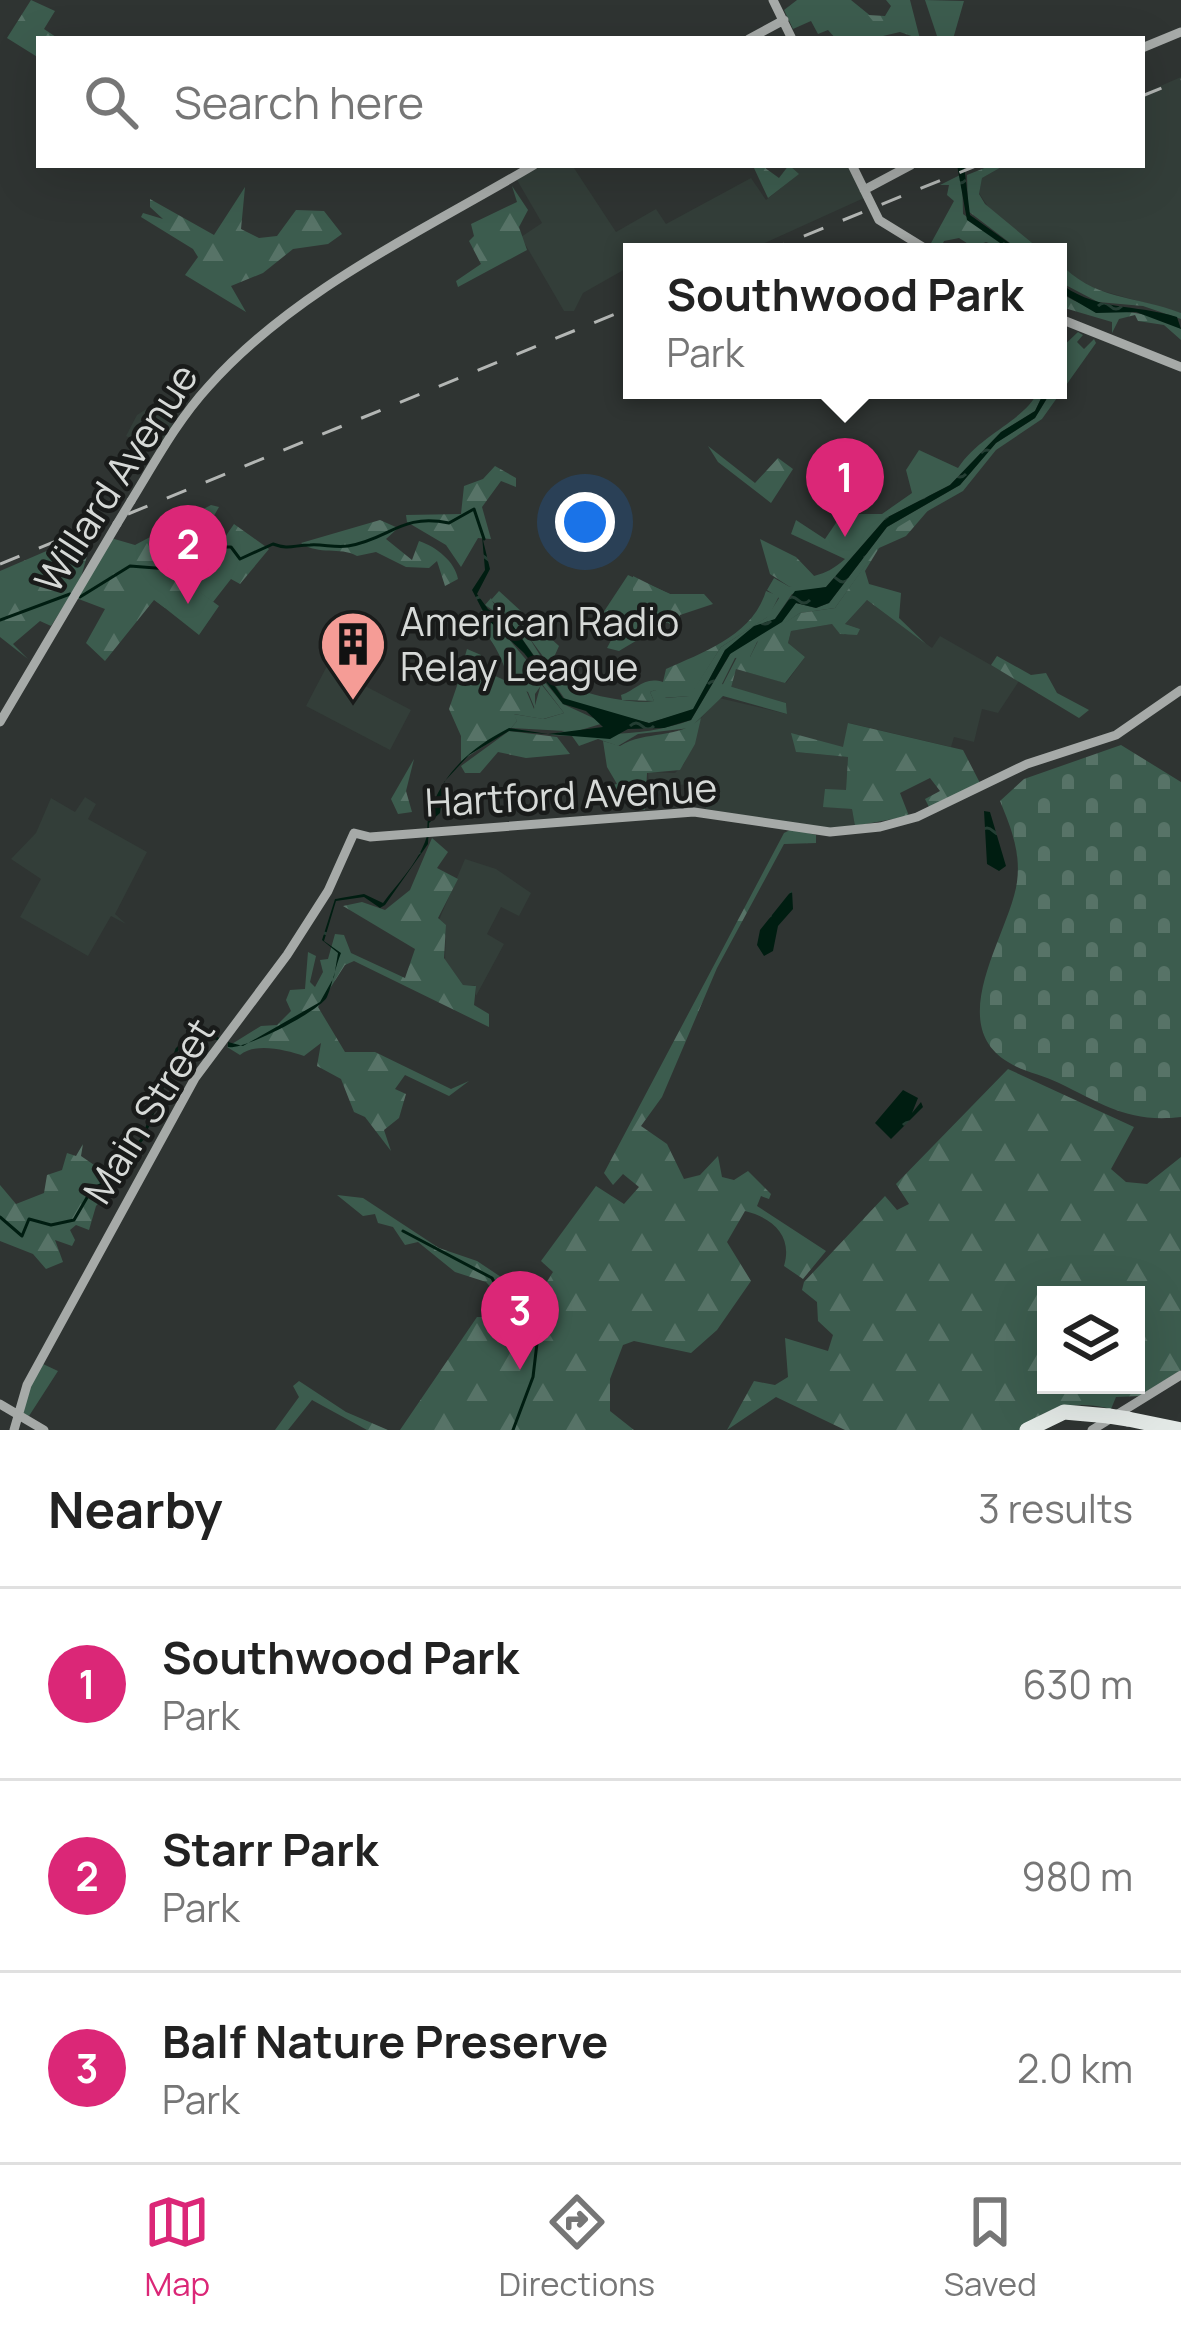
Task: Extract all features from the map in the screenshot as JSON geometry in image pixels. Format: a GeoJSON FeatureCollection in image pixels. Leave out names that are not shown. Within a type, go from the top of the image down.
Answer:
{"type":"FeatureCollection","features":[{"type":"Feature","properties":{"kind":"highway"},"geometry":{"type":"LineString","coordinates":[[1027,1430],[1064,1412],[1106,1423],[1128,1419],[1181,1430]]}},
{"type":"Feature","properties":{"kind":"main road"},"geometry":{"type":"LineString","coordinates":[[775,0],[791,36]]}},
{"type":"Feature","properties":{"kind":"main road"},"geometry":{"type":"LineString","coordinates":[[755,36],[784,20]]}},
{"type":"Feature","properties":{"kind":"main road"},"geometry":{"type":"LineString","coordinates":[[1145,47],[1181,32]]}},
{"type":"Feature","properties":{"kind":"main road","name":"Willard Avenue"},"geometry":{"type":"LineString","coordinates":[[0,722],[116,524],[204,391],[315,294],[529,168]]}},
{"type":"Feature","properties":{"kind":"main road"},"geometry":{"type":"LineString","coordinates":[[853,168],[882,223],[916,243]]}},
{"type":"Feature","properties":{"kind":"main road"},"geometry":{"type":"LineString","coordinates":[[864,190],[905,168]]}},
{"type":"Feature","properties":{"kind":"main road"},"geometry":{"type":"LineString","coordinates":[[1067,322],[1181,367]]}},
{"type":"Feature","properties":{"kind":"main road","name":"Hartford Avenue"},"geometry":{"type":"LineString","coordinates":[[354,833],[427,833],[707,812],[815,830],[860,830],[917,817],[1027,764],[1111,737],[1181,690]]}},
{"type":"Feature","properties":{"kind":"main road","name":"Main Street"},"geometry":{"type":"LineString","coordinates":[[14,1430],[41,1358],[195,1078],[281,965],[328,891],[354,833]]}},
{"type":"Feature","properties":{"kind":"main road"},"geometry":{"type":"LineString","coordinates":[[1106,1423],[1176,1379]]}},
{"type":"Feature","properties":{"kind":"main road"},"geometry":{"type":"LineString","coordinates":[[1092,1430],[1176,1379]]}},
{"type":"Feature","properties":{"kind":"main road"},"geometry":{"type":"LineString","coordinates":[[0,1404],[44,1430]]}},
{"type":"Feature","properties":{"kind":"shaded area"},"geometry":{"type":"Polygon","coordinates":[[[1181,77],[1181,313],[1081,285],[1067,270],[1067,243],[1029,243],[990,210],[979,193],[982,178],[1000,168],[1145,168],[1145,93],[1181,77]]]}},
{"type":"Feature","properties":{"kind":"shaded area"},"geometry":{"type":"Polygon","coordinates":[[[536,168],[574,168],[616,232],[656,209],[666,224],[751,178],[766,200],[798,174],[793,168],[849,168],[864,198],[765,243],[623,243],[623,270],[583,293],[574,311],[564,311],[521,237],[542,223],[517,180],[536,168]]]}},
{"type":"Feature","properties":{"kind":"shaded area"},"geometry":{"type":"Polygon","coordinates":[[[151,406],[174,426],[154,450],[126,436],[137,415],[151,406]]]}},
{"type":"Feature","properties":{"kind":"shaded area"},"geometry":{"type":"Polygon","coordinates":[[[867,600],[932,648],[940,636],[1019,681],[998,713],[982,709],[974,742],[954,737],[951,747],[849,723],[844,747],[796,752],[848,757],[846,791],[823,806],[852,809],[855,826],[828,829],[706,809],[706,783],[649,787],[648,772],[675,773],[684,764],[701,718],[719,698],[787,714],[786,703],[731,688],[736,669],[786,683],[805,657],[788,643],[791,631],[832,624],[845,635],[860,629],[845,624],[867,600]]]}},
{"type":"Feature","properties":{"kind":"shaded area"},"geometry":{"type":"Polygon","coordinates":[[[327,666],[411,710],[390,750],[306,706],[327,666]]]}},
{"type":"Feature","properties":{"kind":"shaded area"},"geometry":{"type":"Polygon","coordinates":[[[85,797],[96,804],[88,819],[147,852],[115,914],[126,924],[111,916],[88,956],[20,917],[41,879],[11,859],[36,833],[51,798],[75,812],[85,797]]]}},
{"type":"Feature","properties":{"kind":"shaded area"},"geometry":{"type":"Polygon","coordinates":[[[465,859],[496,869],[531,893],[519,916],[501,907],[487,934],[504,944],[476,996],[475,985],[463,985],[445,960],[446,925],[439,920],[465,859]]]}},
{"type":"Feature","properties":{"kind":"green space"},"geometry":{"type":"Polygon","coordinates":[[[31,0],[55,11],[44,29],[54,36],[36,36],[36,56],[7,38],[31,0]]]}},
{"type":"Feature","properties":{"kind":"green space"},"geometry":{"type":"Polygon","coordinates":[[[797,0],[851,0],[888,30],[883,36],[833,36],[828,30],[818,34],[811,21],[793,29],[784,10],[797,0]]]}},
{"type":"Feature","properties":{"kind":"green space"},"geometry":{"type":"Polygon","coordinates":[[[886,0],[910,0],[919,36],[900,32],[872,36],[877,26],[868,15],[885,16],[891,6],[886,0]]]}},
{"type":"Feature","properties":{"kind":"green space"},"geometry":{"type":"Polygon","coordinates":[[[925,0],[964,1],[954,36],[937,36],[925,0]]]}},
{"type":"Feature","properties":{"kind":"green space"},"geometry":{"type":"Polygon","coordinates":[[[754,168],[765,168],[779,178],[787,168],[799,174],[768,198],[754,168]]]}},
{"type":"Feature","properties":{"kind":"green space"},"geometry":{"type":"Polygon","coordinates":[[[1000,168],[982,178],[979,194],[1032,243],[1010,243],[968,211],[967,175],[1000,168]]]}},
{"type":"Feature","properties":{"kind":"green space"},"geometry":{"type":"Polygon","coordinates":[[[962,174],[963,214],[1001,243],[967,243],[959,238],[931,243],[954,201],[947,195],[949,185],[940,185],[962,174]]]}},
{"type":"Feature","properties":{"kind":"green space"},"geometry":{"type":"Polygon","coordinates":[[[512,186],[528,210],[519,227],[527,250],[458,287],[456,281],[481,264],[469,241],[474,236],[471,224],[517,202],[512,186]]]}},
{"type":"Feature","properties":{"kind":"green space"},"geometry":{"type":"Polygon","coordinates":[[[245,187],[241,229],[259,238],[277,236],[296,210],[324,211],[342,234],[328,244],[293,249],[263,273],[231,286],[246,312],[185,275],[198,257],[193,249],[141,217],[143,213],[163,219],[150,207],[150,199],[214,235],[245,187]]]}},
{"type":"Feature","properties":{"kind":"green space"},"geometry":{"type":"Polygon","coordinates":[[[1067,270],[1100,290],[1181,313],[1181,319],[1143,306],[1098,302],[1067,286],[1067,270]]]}},
{"type":"Feature","properties":{"kind":"green space"},"geometry":{"type":"Polygon","coordinates":[[[1067,296],[1089,306],[1149,316],[1165,321],[1181,329],[1181,340],[1164,325],[1138,321],[1135,315],[1119,319],[1112,333],[1112,322],[1067,309],[1067,296]]]}},
{"type":"Feature","properties":{"kind":"green space"},"geometry":{"type":"Polygon","coordinates":[[[1078,332],[1083,335],[1077,342],[1084,349],[1094,339],[1096,343],[1067,384],[1067,342],[1078,332]]]}},
{"type":"Feature","properties":{"kind":"green space"},"geometry":{"type":"Polygon","coordinates":[[[1041,399],[1035,411],[1001,432],[950,485],[886,518],[826,587],[792,594],[775,619],[725,650],[693,710],[649,723],[567,702],[511,623],[485,605],[491,598],[514,618],[562,683],[632,701],[654,701],[650,692],[655,690],[666,698],[689,696],[721,647],[767,617],[779,598],[767,590],[774,578],[790,587],[845,559],[791,534],[796,520],[825,539],[842,514],[882,514],[912,493],[906,470],[919,450],[958,468],[1032,401],[1041,399]]]}},
{"type":"Feature","properties":{"kind":"green space"},"geometry":{"type":"Polygon","coordinates":[[[1047,399],[1056,399],[1042,419],[996,450],[963,491],[889,533],[835,608],[800,613],[757,642],[750,657],[735,658],[722,684],[786,703],[787,714],[723,696],[690,728],[638,734],[618,746],[598,739],[579,746],[572,736],[550,735],[565,731],[511,728],[517,721],[513,714],[544,719],[564,713],[542,684],[535,694],[535,709],[528,692],[506,683],[501,658],[475,620],[483,608],[563,704],[604,723],[574,732],[632,733],[691,720],[732,651],[772,627],[796,603],[816,608],[829,603],[887,527],[960,485],[996,443],[1035,418],[1047,399]]]}},
{"type":"Feature","properties":{"kind":"green space"},"geometry":{"type":"Polygon","coordinates":[[[708,446],[755,483],[778,458],[793,469],[771,503],[718,462],[708,446]]]}},
{"type":"Feature","properties":{"kind":"green space"},"geometry":{"type":"Polygon","coordinates":[[[495,466],[516,478],[516,487],[501,481],[482,507],[491,539],[478,538],[461,567],[446,545],[407,522],[406,515],[461,514],[464,486],[483,479],[495,466]]]}},
{"type":"Feature","properties":{"kind":"green space"},"geometry":{"type":"Polygon","coordinates":[[[211,505],[219,507],[204,533],[221,543],[234,524],[269,549],[240,584],[231,579],[213,602],[195,589],[171,599],[165,608],[154,600],[105,661],[86,643],[105,609],[76,598],[111,538],[135,545],[211,505]]]}},
{"type":"Feature","properties":{"kind":"green space"},"geometry":{"type":"Polygon","coordinates":[[[931,507],[906,536],[879,548],[865,571],[869,584],[901,593],[899,618],[926,644],[867,600],[845,624],[860,629],[857,635],[840,634],[832,624],[791,631],[788,643],[805,657],[785,683],[736,669],[731,688],[722,686],[737,657],[750,657],[759,639],[800,613],[835,608],[888,533],[931,507]]]}},
{"type":"Feature","properties":{"kind":"green space"},"geometry":{"type":"Polygon","coordinates":[[[380,520],[398,528],[386,539],[412,560],[419,541],[449,561],[458,579],[445,586],[437,561],[429,568],[406,567],[376,552],[357,556],[301,543],[380,520]]]}},
{"type":"Feature","properties":{"kind":"green space"},"geometry":{"type":"Polygon","coordinates":[[[86,534],[92,538],[80,581],[51,626],[40,621],[13,644],[28,659],[0,637],[0,571],[86,534]]]}},
{"type":"Feature","properties":{"kind":"green space"},"geometry":{"type":"Polygon","coordinates":[[[760,539],[796,557],[817,579],[790,587],[770,574],[760,539]]]}},
{"type":"Feature","properties":{"kind":"green space"},"geometry":{"type":"Polygon","coordinates":[[[177,575],[219,606],[199,635],[127,578],[177,575]]]}},
{"type":"Feature","properties":{"kind":"green space"},"geometry":{"type":"Polygon","coordinates":[[[628,575],[686,601],[686,611],[619,651],[607,648],[618,627],[601,616],[628,575]]]}},
{"type":"Feature","properties":{"kind":"green space"},"geometry":{"type":"Polygon","coordinates":[[[633,576],[669,594],[704,594],[713,604],[680,615],[675,627],[665,621],[616,647],[613,624],[603,616],[607,610],[630,622],[642,606],[654,610],[659,604],[657,596],[633,591],[633,576]]]}},
{"type":"Feature","properties":{"kind":"green space"},"geometry":{"type":"Polygon","coordinates":[[[499,591],[559,646],[550,666],[520,625],[491,600],[499,591]]]}},
{"type":"Feature","properties":{"kind":"green space"},"geometry":{"type":"Polygon","coordinates":[[[766,591],[779,596],[769,616],[721,647],[690,696],[661,698],[655,690],[650,692],[654,701],[622,700],[621,695],[645,682],[663,682],[666,669],[738,631],[766,591]]]}},
{"type":"Feature","properties":{"kind":"green space"},"geometry":{"type":"Polygon","coordinates":[[[467,649],[481,655],[480,669],[526,690],[534,709],[541,684],[564,713],[543,719],[514,714],[517,721],[511,728],[461,761],[461,736],[449,709],[460,677],[448,666],[461,670],[467,649]]]}},
{"type":"Feature","properties":{"kind":"green space"},"geometry":{"type":"Polygon","coordinates":[[[997,656],[1031,675],[1046,673],[1057,693],[1089,710],[1079,718],[991,665],[997,656]]]}},
{"type":"Feature","properties":{"kind":"green space"},"geometry":{"type":"Polygon","coordinates":[[[701,718],[695,744],[680,770],[647,773],[645,810],[640,809],[643,789],[638,784],[601,796],[590,789],[617,784],[607,767],[603,741],[620,746],[682,729],[701,718]]]}},
{"type":"Feature","properties":{"kind":"green space"},"geometry":{"type":"Polygon","coordinates":[[[848,723],[963,750],[980,783],[929,807],[925,799],[940,791],[930,778],[900,793],[909,816],[855,826],[852,809],[823,807],[825,789],[846,790],[848,757],[796,752],[791,733],[843,747],[848,723]]]}},
{"type":"Feature","properties":{"kind":"green space"},"geometry":{"type":"Polygon","coordinates":[[[509,731],[557,737],[570,754],[526,758],[498,752],[480,773],[465,773],[461,766],[509,731]]]}},
{"type":"Feature","properties":{"kind":"green space"},"geometry":{"type":"Polygon","coordinates":[[[1121,745],[1181,782],[1181,1117],[1146,1117],[1117,1110],[1019,1068],[989,1045],[981,1025],[986,976],[1018,871],[1000,801],[1024,779],[1121,745]]]}},
{"type":"Feature","properties":{"kind":"green space"},"geometry":{"type":"Polygon","coordinates":[[[414,759],[406,791],[412,812],[398,814],[391,799],[414,759]]]}},
{"type":"Feature","properties":{"kind":"green space"},"geometry":{"type":"Polygon","coordinates":[[[792,829],[816,835],[816,843],[784,844],[717,968],[662,1097],[641,1126],[667,1144],[684,1179],[700,1175],[718,1156],[722,1177],[734,1180],[748,1171],[771,1194],[769,1199],[761,1196],[757,1206],[826,1251],[803,1279],[784,1266],[786,1246],[778,1230],[745,1211],[727,1242],[751,1281],[717,1330],[691,1353],[634,1341],[623,1345],[610,1379],[610,1411],[634,1430],[400,1430],[477,1317],[490,1317],[496,1293],[486,1282],[455,1272],[418,1242],[405,1245],[393,1227],[378,1223],[375,1214],[363,1216],[337,1195],[363,1198],[439,1248],[477,1261],[504,1279],[543,1288],[553,1272],[541,1261],[596,1186],[624,1204],[639,1187],[623,1174],[613,1185],[604,1173],[784,833],[792,829]]]}},
{"type":"Feature","properties":{"kind":"green space"},"geometry":{"type":"Polygon","coordinates":[[[432,838],[448,852],[437,868],[458,879],[438,918],[446,925],[444,958],[463,985],[476,986],[474,1005],[489,1014],[489,1027],[354,961],[345,965],[318,1007],[345,1052],[375,1052],[451,1089],[469,1081],[449,1096],[405,1075],[395,1089],[406,1094],[399,1118],[384,1130],[391,1151],[365,1117],[354,1112],[341,1079],[317,1066],[321,1043],[304,1056],[263,1048],[240,1055],[227,1047],[261,1026],[277,1025],[291,1011],[286,1000],[290,990],[305,989],[308,952],[316,956],[310,982],[315,987],[323,972],[320,960],[328,959],[335,934],[344,935],[351,953],[405,978],[415,949],[343,906],[362,902],[385,910],[410,890],[432,838]]]}},
{"type":"Feature","properties":{"kind":"green space"},"geometry":{"type":"Polygon","coordinates":[[[1008,1069],[1134,1127],[1111,1169],[1126,1182],[1147,1184],[1181,1157],[1181,1370],[1145,1393],[1145,1286],[1037,1286],[1037,1394],[1143,1394],[1116,1397],[1111,1409],[1062,1407],[1020,1430],[845,1430],[776,1397],[727,1430],[754,1381],[775,1385],[788,1377],[785,1338],[828,1351],[833,1335],[818,1321],[817,1302],[802,1290],[804,1282],[885,1196],[897,1210],[909,1204],[896,1184],[1008,1069]]]}},
{"type":"Feature","properties":{"kind":"green space"},"geometry":{"type":"Polygon","coordinates":[[[83,1144],[81,1156],[119,1182],[96,1206],[89,1230],[76,1225],[70,1230],[75,1240],[72,1246],[55,1240],[63,1262],[46,1269],[33,1254],[0,1241],[0,1185],[16,1204],[44,1193],[47,1175],[62,1170],[67,1153],[76,1156],[83,1144]]]}},
{"type":"Feature","properties":{"kind":"green space"},"geometry":{"type":"Polygon","coordinates":[[[43,1364],[58,1371],[29,1416],[23,1413],[28,1387],[43,1364]]]}},
{"type":"Feature","properties":{"kind":"green space"},"geometry":{"type":"Polygon","coordinates":[[[299,1381],[346,1412],[388,1430],[367,1430],[312,1400],[288,1430],[275,1430],[299,1397],[293,1386],[299,1381]]]}},
{"type":"Feature","properties":{"kind":"water"},"geometry":{"type":"Polygon","coordinates":[[[958,168],[964,168],[970,215],[1009,243],[1000,243],[967,220],[958,168]]]}},
{"type":"Feature","properties":{"kind":"water"},"geometry":{"type":"Polygon","coordinates":[[[1067,288],[1100,302],[1177,317],[1181,329],[1136,312],[1096,313],[1067,296],[1067,288]]]}},
{"type":"Feature","properties":{"kind":"water"},"geometry":{"type":"Polygon","coordinates":[[[1047,399],[1035,418],[996,443],[960,485],[887,527],[829,603],[816,608],[796,603],[782,622],[730,654],[691,720],[664,728],[628,729],[610,739],[509,731],[469,755],[447,779],[470,753],[509,728],[548,734],[603,727],[586,711],[563,704],[524,653],[487,619],[472,590],[485,570],[482,536],[490,569],[477,594],[488,609],[511,623],[563,698],[649,723],[693,709],[725,650],[754,626],[775,619],[795,591],[826,587],[886,518],[950,485],[1001,432],[1047,399]]]}},
{"type":"Feature","properties":{"kind":"water"},"geometry":{"type":"Polygon","coordinates":[[[444,783],[440,813],[429,823],[428,844],[385,905],[380,908],[364,897],[336,901],[324,941],[341,953],[335,972],[338,953],[322,940],[335,899],[364,894],[383,903],[421,850],[429,814],[444,783]]]}},
{"type":"Feature","properties":{"kind":"water"},"geometry":{"type":"Polygon","coordinates":[[[984,811],[990,812],[1006,866],[999,871],[987,864],[984,811]]]}},
{"type":"Feature","properties":{"kind":"water"},"geometry":{"type":"Polygon","coordinates":[[[792,890],[793,909],[778,926],[773,951],[764,956],[757,945],[760,930],[792,890]]]}},
{"type":"Feature","properties":{"kind":"water"},"geometry":{"type":"Polygon","coordinates":[[[333,979],[322,1003],[249,1042],[320,1002],[333,979]]]}},
{"type":"Feature","properties":{"kind":"water"},"geometry":{"type":"Polygon","coordinates":[[[903,1090],[918,1098],[912,1113],[921,1102],[923,1107],[891,1139],[875,1123],[903,1090]]]}},
{"type":"Feature","properties":{"kind":"waterway"},"geometry":{"type":"LineString","coordinates":[[80,597],[130,566],[181,570],[184,576],[199,579],[210,547],[231,547],[240,559],[273,544],[348,546],[419,521],[449,523],[474,509],[484,539]]}},
{"type":"Feature","properties":{"kind":"waterway"},"geometry":{"type":"LineString","coordinates":[[0,620],[70,594]]}},
{"type":"Feature","properties":{"kind":"waterway"},"geometry":{"type":"LineString","coordinates":[[0,1217],[22,1236],[29,1219],[51,1225],[74,1220],[92,1189],[106,1182],[143,1138],[177,1049],[197,1030],[218,1039]]}},
{"type":"Feature","properties":{"kind":"waterway"},"geometry":{"type":"LineString","coordinates":[[403,1231],[492,1278],[504,1301]]}},
{"type":"Feature","properties":{"kind":"waterway"},"geometry":{"type":"LineString","coordinates":[[507,1304],[537,1343],[533,1377],[513,1430]]}},
{"type":"Feature","properties":{"kind":"railway"},"geometry":{"type":"LineString","coordinates":[[1145,95],[1181,80]]}},
{"type":"Feature","properties":{"kind":"railway"},"geometry":{"type":"LineString","coordinates":[[787,243],[971,168]]}},
{"type":"Feature","properties":{"kind":"railway"},"geometry":{"type":"LineString","coordinates":[[128,514],[623,311]]}},
{"type":"Feature","properties":{"kind":"railway"},"geometry":{"type":"LineString","coordinates":[[0,564],[115,517]]}},
{"type":"Feature","properties":{"kind":"place","name":"Southwood Park"},"geometry":{"type":"Point","coordinates":[845,537]}},
{"type":"Feature","properties":{"kind":"place","name":"Starr Park"},"geometry":{"type":"Point","coordinates":[188,604]}},
{"type":"Feature","properties":{"kind":"place","name":"American Radio Relay League"},"geometry":{"type":"Point","coordinates":[353,703]}},
{"type":"Feature","properties":{"kind":"place","name":"Balf Nature Preserve"},"geometry":{"type":"Point","coordinates":[520,1370]}}]}
